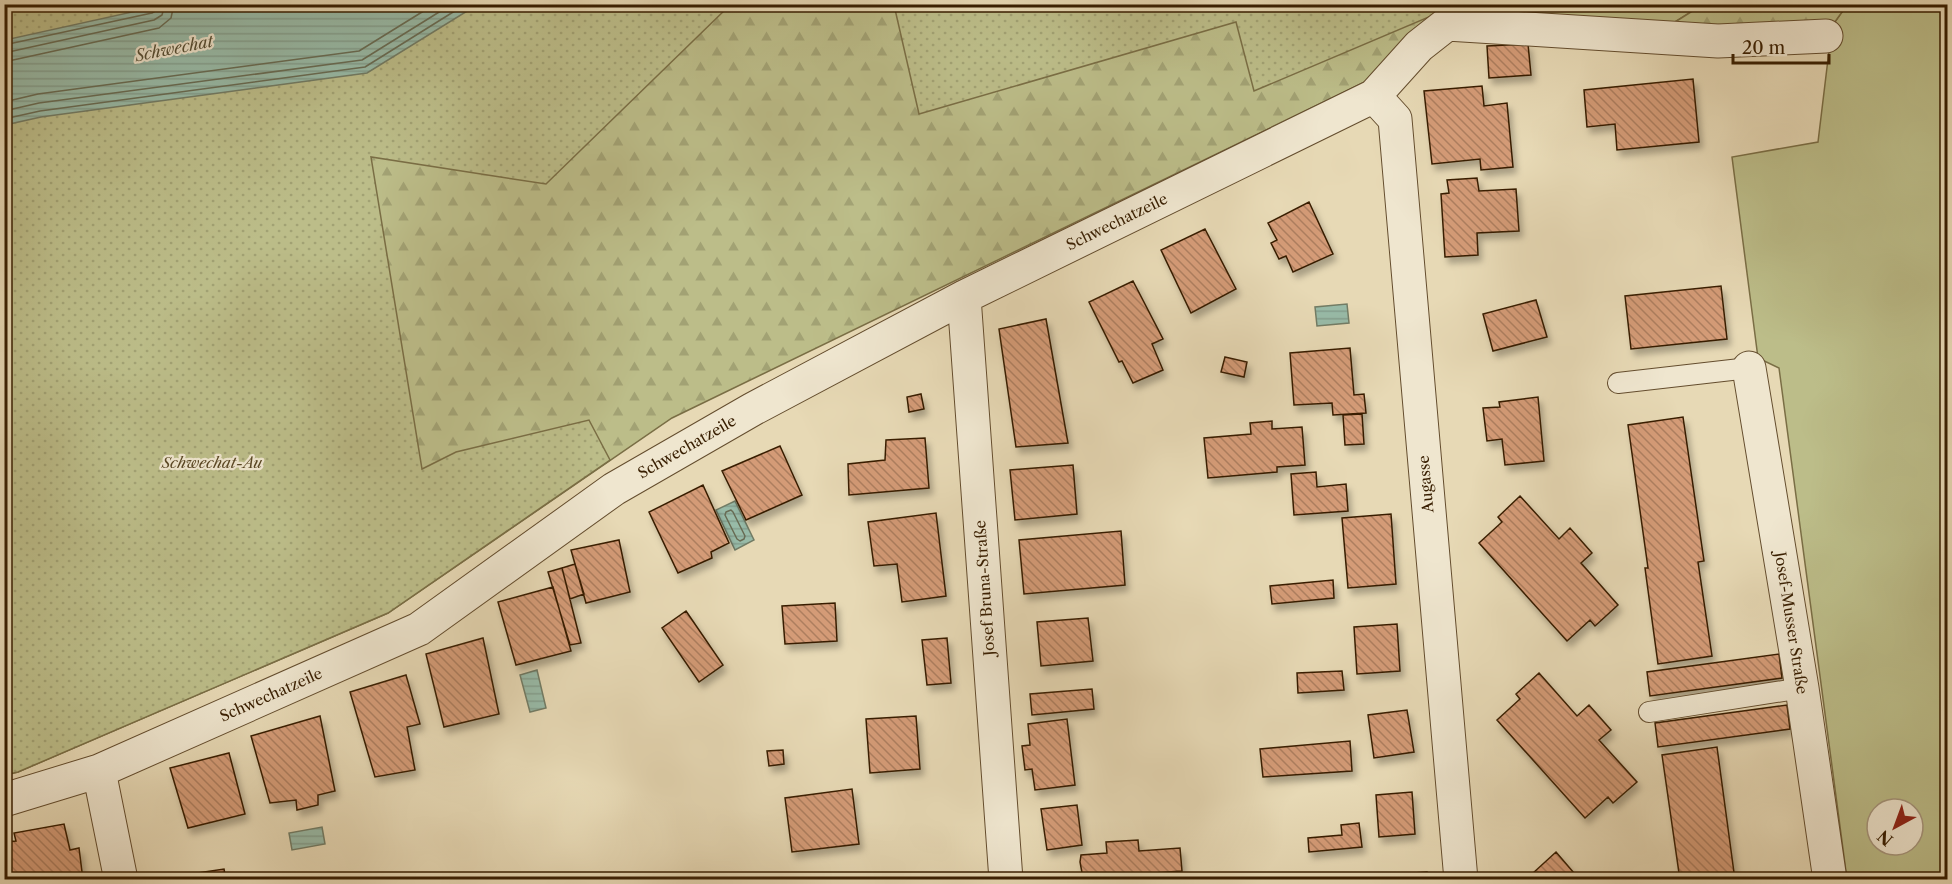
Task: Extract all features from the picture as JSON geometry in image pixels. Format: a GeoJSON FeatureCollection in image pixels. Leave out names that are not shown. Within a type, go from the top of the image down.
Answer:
{"type":"FeatureCollection","features":[{"type":"Feature","properties":{"kind":"street"},"geometry":{"type":"LineString","coordinates":[[1374,96],[1419,46],[1447,24],[1718,41],[1826,36]]}},
{"type":"Feature","properties":{"kind":"street","name":"Schwechatzeile"},"geometry":{"type":"LineString","coordinates":[[4,800],[99,771],[419,629],[614,489],[753,409],[964,297],[1374,96]]}},
{"type":"Feature","properties":{"kind":"street","name":"Augasse"},"geometry":{"type":"LineString","coordinates":[[1374,96],[1395,119],[1461,879]]}},
{"type":"Feature","properties":{"kind":"street","name":"Josef Bruna-Straße"},"geometry":{"type":"LineString","coordinates":[[964,297],[1006,879]]}},
{"type":"Feature","properties":{"kind":"street","name":"Josef-Musser Straße"},"geometry":{"type":"LineString","coordinates":[[1749,368],[1802,688],[1830,879]]}},
{"type":"Feature","properties":{"kind":"street"},"geometry":{"type":"LineString","coordinates":[[99,771],[121,879]]}},
{"type":"Feature","properties":{"kind":"lane"},"geometry":{"type":"LineString","coordinates":[[1618,383],[1749,368]]}},
{"type":"Feature","properties":{"kind":"lane"},"geometry":{"type":"LineString","coordinates":[[1649,712],[1802,688]]}},
{"type":"Feature","properties":{"kind":"green space","name":"Schwechat-Au"},"geometry":{"type":"Polygon","coordinates":[[[5,5],[730,5],[546,184],[371,157],[422,469],[456,452],[589,420],[610,460],[388,613],[18,772],[5,775],[5,5]]]}},
{"type":"Feature","properties":{"kind":"green space"},"geometry":{"type":"Polygon","coordinates":[[[477,5],[1441,5],[1436,14],[1375,77],[672,418],[388,613],[18,772],[5,775],[4,125],[477,5]]]}},
{"type":"Feature","properties":{"kind":"green space"},"geometry":{"type":"Polygon","coordinates":[[[894,5],[1441,5],[1436,14],[1254,91],[1236,22],[919,114],[894,5]]]}},
{"type":"Feature","properties":{"kind":"green space"},"geometry":{"type":"Polygon","coordinates":[[[1519,5],[1702,5],[1667,27],[1513,14],[1519,5]]]}},
{"type":"Feature","properties":{"kind":"green space"},"geometry":{"type":"Polygon","coordinates":[[[1702,5],[1847,5],[1832,26],[1667,27],[1702,5]]]}},
{"type":"Feature","properties":{"kind":"green space"},"geometry":{"type":"Polygon","coordinates":[[[1847,5],[1947,5],[1947,879],[1847,879],[1779,368],[1758,358],[1732,157],[1818,142],[1832,26],[1847,5]]]}},
{"type":"Feature","properties":{"kind":"water","name":"Schwechat"},"geometry":{"type":"Polygon","coordinates":[[[164,5],[477,5],[367,73],[41,117],[5,125],[5,40],[164,5]]]}},
{"type":"Feature","properties":{"kind":"water"},"geometry":{"type":"Polygon","coordinates":[[[1347,304],[1349,323],[1317,326],[1315,307],[1347,304]]]}},
{"type":"Feature","properties":{"kind":"water"},"geometry":{"type":"Polygon","coordinates":[[[735,501],[754,540],[735,550],[716,510],[735,501]]]}},
{"type":"Feature","properties":{"kind":"water"},"geometry":{"type":"Polygon","coordinates":[[[537,670],[546,708],[530,712],[520,675],[537,670]]]}},
{"type":"Feature","properties":{"kind":"water"},"geometry":{"type":"Polygon","coordinates":[[[322,827],[325,844],[292,850],[289,833],[322,827]]]}},
{"type":"Feature","properties":{"kind":"building"},"geometry":{"type":"Polygon","coordinates":[[[1528,44],[1531,75],[1489,78],[1487,46],[1528,44]]]}},
{"type":"Feature","properties":{"kind":"building"},"geometry":{"type":"Polygon","coordinates":[[[1693,79],[1699,142],[1617,150],[1615,124],[1587,127],[1584,90],[1693,79]]]}},
{"type":"Feature","properties":{"kind":"building"},"geometry":{"type":"Polygon","coordinates":[[[1482,86],[1484,106],[1507,103],[1513,167],[1481,170],[1480,159],[1432,164],[1424,91],[1482,86]]]}},
{"type":"Feature","properties":{"kind":"building"},"geometry":{"type":"Polygon","coordinates":[[[1477,178],[1479,191],[1516,189],[1519,231],[1477,233],[1478,255],[1445,257],[1441,194],[1449,193],[1447,180],[1477,178]]]}},
{"type":"Feature","properties":{"kind":"building"},"geometry":{"type":"Polygon","coordinates":[[[1309,202],[1333,254],[1293,272],[1286,256],[1279,259],[1271,243],[1277,240],[1268,223],[1309,202]]]}},
{"type":"Feature","properties":{"kind":"building"},"geometry":{"type":"Polygon","coordinates":[[[1205,229],[1236,289],[1191,313],[1161,250],[1205,229]]]}},
{"type":"Feature","properties":{"kind":"building"},"geometry":{"type":"Polygon","coordinates":[[[1133,281],[1163,339],[1152,344],[1163,370],[1133,383],[1122,361],[1119,362],[1089,302],[1133,281]]]}},
{"type":"Feature","properties":{"kind":"building"},"geometry":{"type":"Polygon","coordinates":[[[1721,286],[1727,339],[1631,349],[1625,296],[1721,286]]]}},
{"type":"Feature","properties":{"kind":"building"},"geometry":{"type":"Polygon","coordinates":[[[1536,300],[1547,337],[1493,351],[1483,314],[1536,300]]]}},
{"type":"Feature","properties":{"kind":"building"},"geometry":{"type":"Polygon","coordinates":[[[1046,319],[1068,443],[1016,447],[999,329],[1046,319]]]}},
{"type":"Feature","properties":{"kind":"building"},"geometry":{"type":"Polygon","coordinates":[[[1350,348],[1354,395],[1364,394],[1366,413],[1333,415],[1332,403],[1294,405],[1290,353],[1350,348]]]}},
{"type":"Feature","properties":{"kind":"building"},"geometry":{"type":"Polygon","coordinates":[[[1225,357],[1247,362],[1244,377],[1221,372],[1225,357]]]}},
{"type":"Feature","properties":{"kind":"building"},"geometry":{"type":"Polygon","coordinates":[[[921,394],[924,409],[909,412],[907,397],[921,394]]]}},
{"type":"Feature","properties":{"kind":"building"},"geometry":{"type":"Polygon","coordinates":[[[1538,397],[1544,461],[1505,465],[1502,439],[1487,441],[1483,408],[1500,407],[1499,402],[1538,397]]]}},
{"type":"Feature","properties":{"kind":"building"},"geometry":{"type":"Polygon","coordinates":[[[1362,414],[1364,444],[1345,445],[1343,415],[1362,414]]]}},
{"type":"Feature","properties":{"kind":"building"},"geometry":{"type":"Polygon","coordinates":[[[1683,417],[1704,561],[1698,562],[1712,656],[1658,664],[1645,568],[1648,568],[1628,425],[1683,417]]]}},
{"type":"Feature","properties":{"kind":"building"},"geometry":{"type":"Polygon","coordinates":[[[1272,421],[1272,429],[1302,427],[1305,465],[1277,467],[1277,472],[1208,478],[1204,438],[1251,434],[1250,423],[1272,421]]]}},
{"type":"Feature","properties":{"kind":"building"},"geometry":{"type":"Polygon","coordinates":[[[925,438],[929,488],[849,495],[848,464],[885,460],[886,440],[925,438]]]}},
{"type":"Feature","properties":{"kind":"building"},"geometry":{"type":"Polygon","coordinates":[[[780,446],[802,495],[746,520],[722,471],[780,446]]]}},
{"type":"Feature","properties":{"kind":"building"},"geometry":{"type":"Polygon","coordinates":[[[1073,465],[1077,514],[1015,520],[1010,470],[1073,465]]]}},
{"type":"Feature","properties":{"kind":"building"},"geometry":{"type":"Polygon","coordinates":[[[1316,472],[1317,487],[1346,484],[1348,511],[1294,515],[1291,474],[1316,472]]]}},
{"type":"Feature","properties":{"kind":"building"},"geometry":{"type":"Polygon","coordinates":[[[703,485],[729,543],[711,552],[712,558],[678,573],[649,512],[703,485]]]}},
{"type":"Feature","properties":{"kind":"building"},"geometry":{"type":"Polygon","coordinates":[[[1520,496],[1559,539],[1570,528],[1592,553],[1581,563],[1618,605],[1595,626],[1590,620],[1567,641],[1479,543],[1502,522],[1498,517],[1520,496]]]}},
{"type":"Feature","properties":{"kind":"building"},"geometry":{"type":"Polygon","coordinates":[[[936,513],[946,596],[902,602],[897,564],[874,566],[868,522],[936,513]]]}},
{"type":"Feature","properties":{"kind":"building"},"geometry":{"type":"Polygon","coordinates":[[[1391,514],[1396,584],[1348,588],[1342,518],[1391,514]]]}},
{"type":"Feature","properties":{"kind":"building"},"geometry":{"type":"Polygon","coordinates":[[[1121,531],[1125,585],[1024,594],[1019,540],[1121,531]]]}},
{"type":"Feature","properties":{"kind":"building"},"geometry":{"type":"Polygon","coordinates":[[[619,540],[630,592],[586,603],[571,550],[619,540]]]}},
{"type":"Feature","properties":{"kind":"building"},"geometry":{"type":"Polygon","coordinates":[[[575,564],[584,594],[570,599],[562,568],[575,564]]]}},
{"type":"Feature","properties":{"kind":"building"},"geometry":{"type":"Polygon","coordinates":[[[562,568],[581,643],[570,645],[548,572],[562,568]]]}},
{"type":"Feature","properties":{"kind":"building"},"geometry":{"type":"Polygon","coordinates":[[[1333,580],[1334,598],[1272,604],[1270,586],[1333,580]]]}},
{"type":"Feature","properties":{"kind":"building"},"geometry":{"type":"Polygon","coordinates":[[[553,587],[571,651],[516,665],[498,602],[553,587]]]}},
{"type":"Feature","properties":{"kind":"building"},"geometry":{"type":"Polygon","coordinates":[[[835,603],[837,641],[785,644],[782,606],[835,603]]]}},
{"type":"Feature","properties":{"kind":"building"},"geometry":{"type":"Polygon","coordinates":[[[686,611],[723,665],[699,682],[662,628],[686,611]]]}},
{"type":"Feature","properties":{"kind":"building"},"geometry":{"type":"Polygon","coordinates":[[[1088,618],[1093,661],[1041,666],[1037,622],[1088,618]]]}},
{"type":"Feature","properties":{"kind":"building"},"geometry":{"type":"Polygon","coordinates":[[[1397,624],[1400,671],[1357,674],[1354,627],[1397,624]]]}},
{"type":"Feature","properties":{"kind":"building"},"geometry":{"type":"Polygon","coordinates":[[[483,638],[499,714],[444,727],[426,654],[483,638]]]}},
{"type":"Feature","properties":{"kind":"building"},"geometry":{"type":"Polygon","coordinates":[[[947,638],[951,683],[927,685],[922,640],[947,638]]]}},
{"type":"Feature","properties":{"kind":"building"},"geometry":{"type":"Polygon","coordinates":[[[1779,654],[1782,678],[1650,696],[1647,672],[1779,654]]]}},
{"type":"Feature","properties":{"kind":"building"},"geometry":{"type":"Polygon","coordinates":[[[1342,671],[1344,690],[1298,693],[1297,673],[1342,671]]]}},
{"type":"Feature","properties":{"kind":"building"},"geometry":{"type":"Polygon","coordinates":[[[1539,673],[1577,716],[1589,705],[1611,730],[1599,740],[1637,782],[1613,803],[1608,797],[1585,818],[1497,720],[1520,699],[1516,694],[1539,673]]]}},
{"type":"Feature","properties":{"kind":"building"},"geometry":{"type":"Polygon","coordinates":[[[406,675],[420,724],[407,727],[415,770],[375,777],[350,692],[406,675]]]}},
{"type":"Feature","properties":{"kind":"building"},"geometry":{"type":"Polygon","coordinates":[[[1092,689],[1094,709],[1032,715],[1030,694],[1092,689]]]}},
{"type":"Feature","properties":{"kind":"building"},"geometry":{"type":"Polygon","coordinates":[[[1787,705],[1790,729],[1658,747],[1655,723],[1787,705]]]}},
{"type":"Feature","properties":{"kind":"building"},"geometry":{"type":"Polygon","coordinates":[[[1407,710],[1414,752],[1374,758],[1368,715],[1407,710]]]}},
{"type":"Feature","properties":{"kind":"building"},"geometry":{"type":"Polygon","coordinates":[[[320,716],[335,791],[318,795],[318,805],[297,810],[296,800],[270,803],[251,736],[320,716]]]}},
{"type":"Feature","properties":{"kind":"building"},"geometry":{"type":"Polygon","coordinates":[[[916,716],[920,769],[870,773],[866,719],[916,716]]]}},
{"type":"Feature","properties":{"kind":"building"},"geometry":{"type":"Polygon","coordinates":[[[1067,719],[1075,785],[1035,790],[1032,769],[1025,770],[1022,746],[1030,745],[1028,724],[1067,719]]]}},
{"type":"Feature","properties":{"kind":"building"},"geometry":{"type":"Polygon","coordinates":[[[1350,741],[1352,771],[1263,777],[1260,749],[1350,741]]]}},
{"type":"Feature","properties":{"kind":"building"},"geometry":{"type":"Polygon","coordinates":[[[1717,747],[1735,880],[1680,880],[1662,755],[1717,747]]]}},
{"type":"Feature","properties":{"kind":"building"},"geometry":{"type":"Polygon","coordinates":[[[783,750],[784,764],[769,766],[767,751],[783,750]]]}},
{"type":"Feature","properties":{"kind":"building"},"geometry":{"type":"Polygon","coordinates":[[[229,753],[245,814],[188,828],[170,768],[229,753]]]}},
{"type":"Feature","properties":{"kind":"building"},"geometry":{"type":"Polygon","coordinates":[[[852,789],[859,844],[792,852],[785,798],[852,789]]]}},
{"type":"Feature","properties":{"kind":"building"},"geometry":{"type":"Polygon","coordinates":[[[1412,792],[1415,834],[1379,837],[1376,795],[1412,792]]]}},
{"type":"Feature","properties":{"kind":"building"},"geometry":{"type":"Polygon","coordinates":[[[1077,805],[1082,845],[1047,850],[1041,809],[1077,805]]]}},
{"type":"Feature","properties":{"kind":"building"},"geometry":{"type":"Polygon","coordinates":[[[1359,823],[1362,847],[1309,852],[1308,838],[1342,835],[1341,825],[1359,823]]]}},
{"type":"Feature","properties":{"kind":"building"},"geometry":{"type":"Polygon","coordinates":[[[64,824],[70,850],[79,848],[83,880],[4,880],[4,842],[16,841],[14,833],[64,824]]]}},
{"type":"Feature","properties":{"kind":"building"},"geometry":{"type":"Polygon","coordinates":[[[1138,840],[1139,851],[1180,848],[1182,871],[1083,878],[1081,855],[1107,853],[1106,842],[1138,840]]]}},
{"type":"Feature","properties":{"kind":"building"},"geometry":{"type":"Polygon","coordinates":[[[1556,852],[1580,880],[1535,880],[1537,878],[1533,873],[1556,852]]]}},
{"type":"Feature","properties":{"kind":"building"},"geometry":{"type":"Polygon","coordinates":[[[224,869],[226,880],[164,880],[164,878],[224,869]]]}},
{"type":"Feature","properties":{"kind":"building"},"geometry":{"type":"Polygon","coordinates":[[[1427,872],[1427,880],[1384,880],[1384,875],[1427,872]]]}}]}
